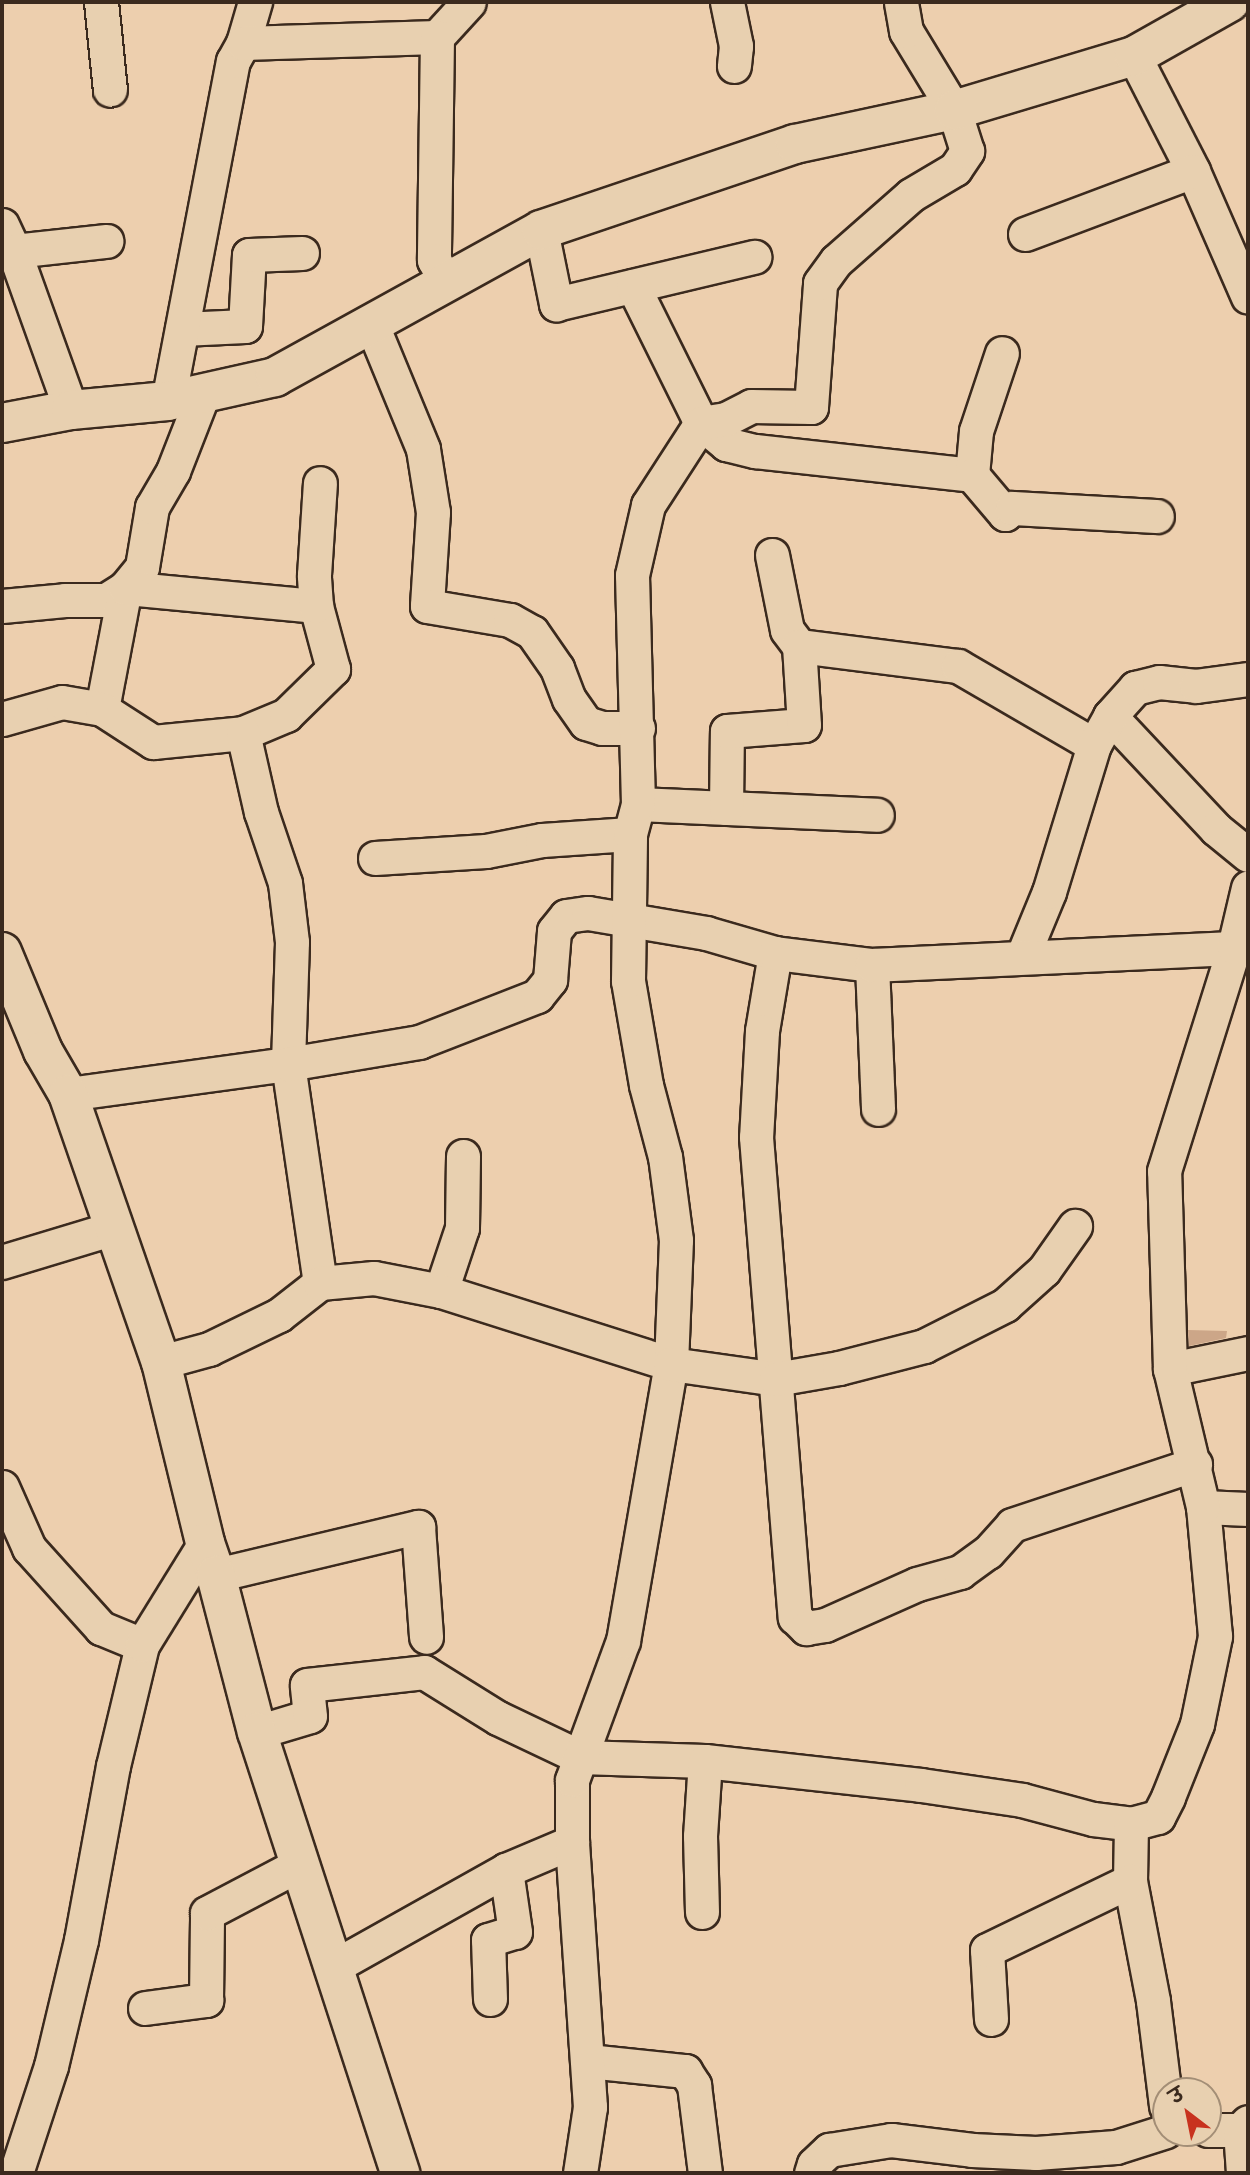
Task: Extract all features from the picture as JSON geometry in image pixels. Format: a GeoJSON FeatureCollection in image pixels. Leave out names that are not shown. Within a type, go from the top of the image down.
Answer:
{"type":"FeatureCollection","features":[{"type":"Feature","properties":{"kind":"street"},"geometry":{"type":"LineString","coordinates":[[101,2],[110,90]]}},
{"type":"Feature","properties":{"kind":"street"},"geometry":{"type":"LineString","coordinates":[[2,606],[106,600],[125,588],[142,567],[152,507],[173,471],[185,398],[182,328],[233,61],[243,43],[255,2]]}},
{"type":"Feature","properties":{"kind":"street"},"geometry":{"type":"LineString","coordinates":[[447,283],[435,260],[437,37],[469,2]]}},
{"type":"Feature","properties":{"kind":"street"},"geometry":{"type":"LineString","coordinates":[[727,2],[736,46],[734,66]]}},
{"type":"Feature","properties":{"kind":"street"},"geometry":{"type":"LineString","coordinates":[[580,2173],[590,2107],[572,1842],[572,1780],[623,1641],[671,1364],[676,1240],[665,1157],[646,1085],[628,981],[638,728],[632,575],[648,505],[701,423],[726,419],[751,406],[811,407],[820,284],[836,261],[911,195],[955,169],[967,151],[954,110],[906,31],[901,2]]}},
{"type":"Feature","properties":{"kind":"street"},"geometry":{"type":"LineString","coordinates":[[2,423],[71,410],[185,398],[275,377],[372,326],[541,230],[795,144],[954,110],[1134,56],[1230,2]]}},
{"type":"Feature","properties":{"kind":"street"},"geometry":{"type":"LineString","coordinates":[[243,43],[437,37]]}},
{"type":"Feature","properties":{"kind":"street"},"geometry":{"type":"LineString","coordinates":[[1134,56],[1193,171],[1248,297]]}},
{"type":"Feature","properties":{"kind":"street"},"geometry":{"type":"LineString","coordinates":[[1026,234],[1193,171]]}},
{"type":"Feature","properties":{"kind":"street"},"geometry":{"type":"LineString","coordinates":[[541,230],[556,304],[754,257]]}},
{"type":"Feature","properties":{"kind":"street"},"geometry":{"type":"LineString","coordinates":[[71,410],[8,238],[106,240]]}},
{"type":"Feature","properties":{"kind":"street"},"geometry":{"type":"LineString","coordinates":[[182,328],[245,326],[248,255],[302,253]]}},
{"type":"Feature","properties":{"kind":"street"},"geometry":{"type":"LineString","coordinates":[[633,286],[701,423],[726,444],[755,451],[972,475],[1005,514],[1012,508],[1157,516]]}},
{"type":"Feature","properties":{"kind":"street"},"geometry":{"type":"LineString","coordinates":[[372,326],[423,449],[433,512],[427,606],[510,620],[532,632],[557,668],[569,699],[586,723],[602,728],[638,728]]}},
{"type":"Feature","properties":{"kind":"street"},"geometry":{"type":"LineString","coordinates":[[972,475],[976,432],[1002,353]]}},
{"type":"Feature","properties":{"kind":"street"},"geometry":{"type":"LineString","coordinates":[[2,719],[62,702],[102,709],[153,742],[243,733],[286,715],[333,669],[316,606],[314,575],[320,483]]}},
{"type":"Feature","properties":{"kind":"street"},"geometry":{"type":"LineString","coordinates":[[726,808],[727,731],[804,725],[799,646],[787,630],[772,555]]}},
{"type":"Feature","properties":{"kind":"street"},"geometry":{"type":"LineString","coordinates":[[125,588],[316,606]]}},
{"type":"Feature","properties":{"kind":"street"},"geometry":{"type":"LineString","coordinates":[[102,709],[125,588]]}},
{"type":"Feature","properties":{"kind":"street"},"geometry":{"type":"LineString","coordinates":[[799,646],[958,666],[1102,730],[1248,855]]}},
{"type":"Feature","properties":{"kind":"street"},"geometry":{"type":"LineString","coordinates":[[1023,955],[1049,892],[1102,730],[1135,688],[1159,682],[1196,686],[1248,679]]}},
{"type":"Feature","properties":{"kind":"street"},"geometry":{"type":"LineString","coordinates":[[243,733],[261,811],[285,883],[292,942],[288,1064],[320,1283]]}},
{"type":"Feature","properties":{"kind":"street"},"geometry":{"type":"LineString","coordinates":[[375,858],[486,851],[634,819],[726,808],[877,815]]}},
{"type":"Feature","properties":{"kind":"street"},"geometry":{"type":"LineString","coordinates":[[257,1732],[310,1716],[307,1685],[424,1672],[498,1718],[579,1757],[705,1761],[1022,1800],[1093,1819],[1131,1824],[1157,1816],[1168,1797],[1197,1724],[1215,1636],[1203,1507],[1195,1464],[1170,1369],[1164,1171],[1241,947],[1248,888]]}},
{"type":"Feature","properties":{"kind":"street"},"geometry":{"type":"LineString","coordinates":[[68,1094],[288,1064],[419,1042],[512,1009],[537,996],[550,980],[554,931],[566,916],[588,913],[706,933],[775,953],[872,965],[1023,955],[1241,947]]}},
{"type":"Feature","properties":{"kind":"street"},"geometry":{"type":"LineString","coordinates":[[775,953],[762,1031],[756,1137],[795,1616],[806,1628],[824,1625],[917,1584],[960,1572],[988,1552],[1012,1525],[1195,1464]]}},
{"type":"Feature","properties":{"kind":"street"},"geometry":{"type":"LineString","coordinates":[[872,965],[878,1109]]}},
{"type":"Feature","properties":{"kind":"street"},"geometry":{"type":"LineString","coordinates":[[5,966],[43,1051],[68,1094],[161,1362],[257,1732],[400,2173]]}},
{"type":"Feature","properties":{"kind":"street"},"geometry":{"type":"LineString","coordinates":[[441,1290],[462,1228],[463,1156]]}},
{"type":"Feature","properties":{"kind":"street"},"geometry":{"type":"LineString","coordinates":[[161,1362],[209,1349],[279,1315],[320,1283],[374,1278],[441,1290],[671,1364],[776,1379],[839,1368],[924,1346],[1006,1305],[1044,1270],[1075,1226]]}},
{"type":"Feature","properties":{"kind":"street"},"geometry":{"type":"LineString","coordinates":[[2,1262],[114,1228]]}},
{"type":"Feature","properties":{"kind":"street"},"geometry":{"type":"LineString","coordinates":[[1170,1369],[1248,1353]]}},
{"type":"Feature","properties":{"kind":"street"},"geometry":{"type":"LineString","coordinates":[[2,1487],[15,1549],[100,1628],[142,1645]]}},
{"type":"Feature","properties":{"kind":"street"},"geometry":{"type":"LineString","coordinates":[[1203,1507],[1248,1509]]}},
{"type":"Feature","properties":{"kind":"street"},"geometry":{"type":"LineString","coordinates":[[16,2173],[51,2066],[75,1965],[113,1766],[142,1645],[211,1559],[418,1527],[426,1637]]}},
{"type":"Feature","properties":{"kind":"street"},"geometry":{"type":"LineString","coordinates":[[702,1912],[700,1836],[705,1761]]}},
{"type":"Feature","properties":{"kind":"street"},"geometry":{"type":"LineString","coordinates":[[1131,1824],[1130,1881],[1153,2001],[1162,2077]]}},
{"type":"Feature","properties":{"kind":"street"},"geometry":{"type":"LineString","coordinates":[[333,1967],[506,1870],[572,1842]]}},
{"type":"Feature","properties":{"kind":"street"},"geometry":{"type":"LineString","coordinates":[[145,2008],[206,2000],[206,1913],[300,1864]]}},
{"type":"Feature","properties":{"kind":"street"},"geometry":{"type":"LineString","coordinates":[[490,1999],[488,1940],[516,1932],[506,1870]]}},
{"type":"Feature","properties":{"kind":"street"},"geometry":{"type":"LineString","coordinates":[[991,2019],[987,1950],[1130,1881]]}},
{"type":"Feature","properties":{"kind":"street"},"geometry":{"type":"LineString","coordinates":[[588,2061],[685,2071],[694,2085],[705,2173]]}},
{"type":"Feature","properties":{"kind":"street"},"geometry":{"type":"LineString","coordinates":[[1232,2127],[1243,2173]]}},
{"type":"Feature","properties":{"kind":"street"},"geometry":{"type":"LineString","coordinates":[[811,2173],[814,2164],[829,2150],[891,2140],[972,2150],[1036,2163],[1116,2147],[1152,2135]]}},
{"type":"Feature","properties":{"kind":"building"},"geometry":{"type":"Polygon","coordinates":[[[1188,1330],[1227,1331],[1226,1338],[1189,1346],[1188,1330]]]}}]}
